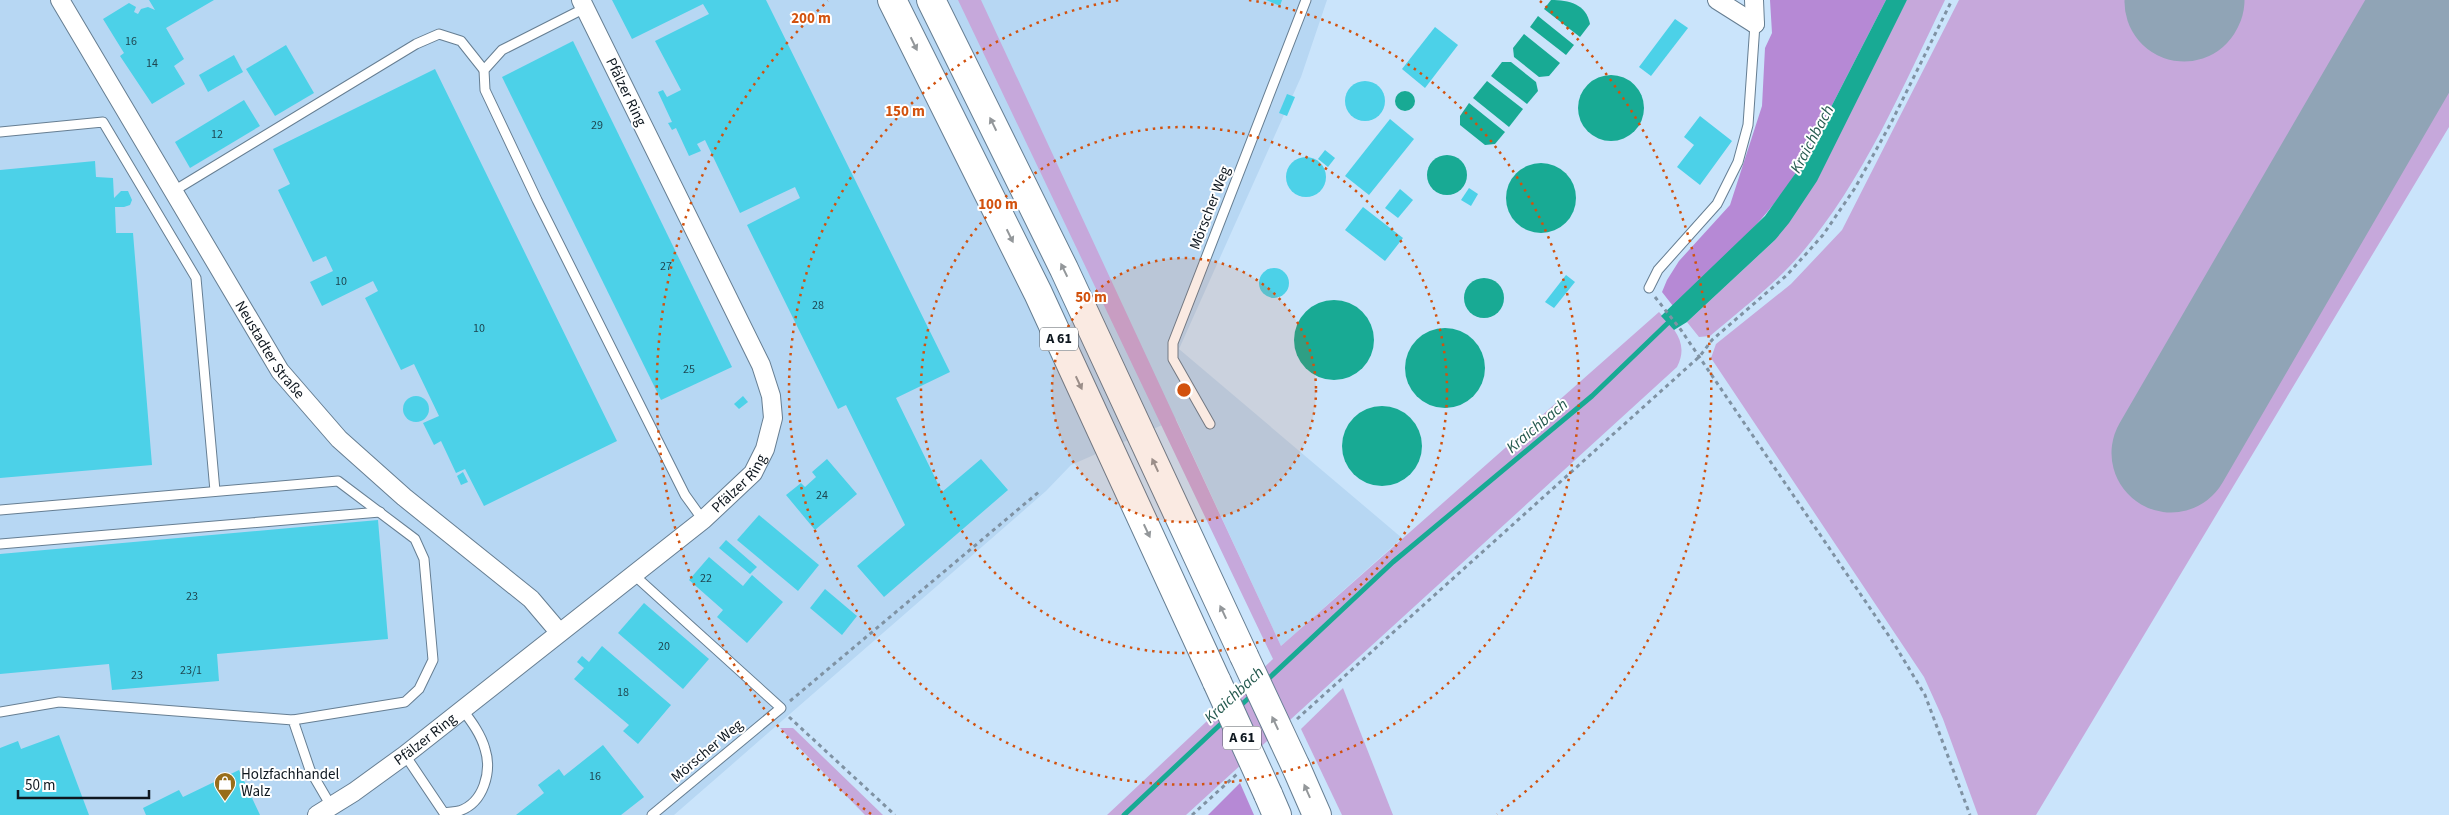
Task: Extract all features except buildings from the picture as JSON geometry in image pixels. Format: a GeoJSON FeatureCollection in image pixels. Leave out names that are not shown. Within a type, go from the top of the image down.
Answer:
{"type":"FeatureCollection","features":[{"type":"Feature","properties":{"kind":"highway","name":"A 61"},"geometry":{"type":"LineString","coordinates":[[892,0],[1038,293],[1273,804]]}},
{"type":"Feature","properties":{"kind":"highway","name":"A 61"},"geometry":{"type":"LineString","coordinates":[[932,0],[1064,269],[1317,815]]}},
{"type":"Feature","properties":{"kind":"street","name":"Neustadter Straße"},"geometry":{"type":"LineString","coordinates":[[60,0],[172,192],[280,371],[339,440],[404,497],[531,599],[559,632]]}},
{"type":"Feature","properties":{"kind":"street"},"geometry":{"type":"LineString","coordinates":[[1717,0],[1755,24]]}},
{"type":"Feature","properties":{"kind":"street"},"geometry":{"type":"LineString","coordinates":[[1754,0],[1755,24]]}},
{"type":"Feature","properties":{"kind":"street","name":"Pfälzer Ring"},"geometry":{"type":"LineString","coordinates":[[324,811],[405,754],[703,520],[753,473],[765,449],[773,418],[771,396],[760,365],[583,4]]}},
{"type":"Feature","properties":{"kind":"lane","name":"Mörscher Weg"},"geometry":{"type":"LineString","coordinates":[[1210,424],[1173,359],[1173,342],[1306,0]]}},
{"type":"Feature","properties":{"kind":"lane"},"geometry":{"type":"LineString","coordinates":[[484,70],[502,50],[583,4]]}},
{"type":"Feature","properties":{"kind":"lane"},"geometry":{"type":"LineString","coordinates":[[1649,288],[1658,270],[1717,204],[1738,162],[1748,125],[1755,24]]}},
{"type":"Feature","properties":{"kind":"lane"},"geometry":{"type":"LineString","coordinates":[[172,192],[416,44],[439,34],[461,41],[484,70],[486,90],[537,200],[684,495],[703,520]]}},
{"type":"Feature","properties":{"kind":"lane"},"geometry":{"type":"LineString","coordinates":[[0,132],[103,122],[118,147],[196,278],[215,491]]}},
{"type":"Feature","properties":{"kind":"lane"},"geometry":{"type":"LineString","coordinates":[[0,510],[338,480],[415,539],[424,559],[433,660],[419,688],[405,702],[293,720],[59,702],[0,712]]}},
{"type":"Feature","properties":{"kind":"lane"},"geometry":{"type":"LineString","coordinates":[[0,544],[380,512]]}},
{"type":"Feature","properties":{"kind":"lane"},"geometry":{"type":"LineString","coordinates":[[634,574],[781,708]]}},
{"type":"Feature","properties":{"kind":"lane","name":"Mörscher Weg"},"geometry":{"type":"LineString","coordinates":[[652,815],[781,708]]}},
{"type":"Feature","properties":{"kind":"lane"},"geometry":{"type":"LineString","coordinates":[[405,754],[444,813],[460,811],[481,795],[487,774],[486,750],[477,729],[462,709]]}},
{"type":"Feature","properties":{"kind":"lane"},"geometry":{"type":"LineString","coordinates":[[293,720],[324,811]]}},
{"type":"Feature","properties":{"kind":"path"},"geometry":{"type":"LineString","coordinates":[[1296,720],[1700,356],[1712,340],[1787,275],[1823,235],[1855,188],[1891,124],[1952,0]]}},
{"type":"Feature","properties":{"kind":"path"},"geometry":{"type":"LineString","coordinates":[[1662,305],[1700,356],[1893,642],[1925,695],[1970,815]]}},
{"type":"Feature","properties":{"kind":"path"},"geometry":{"type":"LineString","coordinates":[[895,815],[781,708],[1040,491]]}},
{"type":"Feature","properties":{"kind":"path"},"geometry":{"type":"LineString","coordinates":[[1195,814],[1238,773]]}},
{"type":"Feature","properties":{"kind":"shaded area"},"geometry":{"type":"Polygon","coordinates":[[[0,0],[1327,0],[1301,77],[1179,349],[1402,538],[1281,646],[1176,419],[1071,465],[1046,491],[674,815],[0,815],[0,0]]]}},
{"type":"Feature","properties":{"kind":"shaded area"},"geometry":{"type":"Polygon","coordinates":[[[958,0],[981,0],[1281,646],[1659,312],[1675,331],[1681,344],[1682,351],[1677,367],[1186,815],[1107,815],[1273,659],[958,0]]]}},
{"type":"Feature","properties":{"kind":"shaded area"},"geometry":{"type":"Polygon","coordinates":[[[1551,0],[1576,4],[1585,12],[1590,24],[1580,37],[1544,9],[1551,0]]]}},
{"type":"Feature","properties":{"kind":"shaded area"},"geometry":{"type":"Polygon","coordinates":[[[1770,0],[1886,0],[1808,152],[1804,144],[1800,166],[1786,188],[1772,207],[1740,241],[1673,306],[1662,292],[1667,280],[1679,261],[1730,205],[1762,106],[1765,48],[1772,33],[1770,0]]]}},
{"type":"Feature","properties":{"kind":"shaded area"},"geometry":{"type":"Polygon","coordinates":[[[1886,0],[1907,0],[1817,181],[1789,223],[1775,240],[1687,322],[1674,330],[1661,316],[1765,216],[1800,167],[1801,151],[1805,143],[1808,152],[1886,0]]]}},
{"type":"Feature","properties":{"kind":"shaded area"},"geometry":{"type":"Polygon","coordinates":[[[1907,0],[1945,0],[1897,100],[1863,165],[1844,196],[1800,255],[1779,277],[1710,336],[1699,337],[1687,322],[1775,240],[1907,0]]]}},
{"type":"Feature","properties":{"kind":"shaded area"},"geometry":{"type":"Polygon","coordinates":[[[1959,0],[2449,0],[2449,127],[2036,815],[1978,815],[1943,719],[1924,677],[1711,358],[1716,344],[1791,284],[1842,230],[1959,0]]]}},
{"type":"Feature","properties":{"kind":"shaded area"},"geometry":{"type":"Polygon","coordinates":[[[1538,16],[1574,45],[1566,55],[1530,27],[1538,16]]]}},
{"type":"Feature","properties":{"kind":"shaded area"},"geometry":{"type":"Polygon","coordinates":[[[1524,34],[1560,63],[1549,76],[1539,77],[1514,57],[1513,48],[1524,34]]]}},
{"type":"Feature","properties":{"kind":"shaded area"},"geometry":{"type":"Polygon","coordinates":[[[1502,62],[1511,62],[1536,82],[1538,91],[1527,104],[1491,76],[1502,62]]]}},
{"type":"Feature","properties":{"kind":"shaded area"},"geometry":{"type":"Polygon","coordinates":[[[1611,75],[1624,78],[1634,85],[1641,95],[1644,108],[1641,121],[1634,131],[1624,138],[1611,141],[1598,138],[1588,131],[1581,121],[1578,108],[1581,95],[1588,85],[1598,78],[1611,75]]]}},
{"type":"Feature","properties":{"kind":"shaded area"},"geometry":{"type":"Polygon","coordinates":[[[1487,81],[1523,109],[1509,127],[1473,98],[1487,81]]]}},
{"type":"Feature","properties":{"kind":"shaded area"},"geometry":{"type":"Polygon","coordinates":[[[1405,91],[1412,94],[1415,101],[1412,108],[1405,111],[1398,108],[1395,101],[1398,94],[1405,91]]]}},
{"type":"Feature","properties":{"kind":"shaded area"},"geometry":{"type":"Polygon","coordinates":[[[1469,103],[1505,132],[1495,144],[1485,145],[1460,125],[1460,116],[1469,103]]]}},
{"type":"Feature","properties":{"kind":"shaded area"},"geometry":{"type":"Polygon","coordinates":[[[1451,155],[1458,158],[1464,164],[1467,175],[1466,183],[1458,192],[1451,195],[1443,195],[1436,192],[1428,183],[1427,171],[1430,164],[1439,156],[1451,155]]]}},
{"type":"Feature","properties":{"kind":"shaded area"},"geometry":{"type":"Polygon","coordinates":[[[1541,163],[1560,169],[1570,179],[1576,198],[1570,217],[1560,227],[1541,233],[1522,227],[1512,217],[1506,198],[1512,179],[1522,169],[1541,163]]]}},
{"type":"Feature","properties":{"kind":"shaded area"},"geometry":{"type":"Polygon","coordinates":[[[1488,278],[1495,281],[1501,287],[1504,298],[1503,306],[1495,315],[1488,318],[1480,318],[1473,315],[1465,306],[1464,294],[1467,287],[1476,279],[1488,278]]]}},
{"type":"Feature","properties":{"kind":"shaded area"},"geometry":{"type":"Polygon","coordinates":[[[1334,300],[1349,303],[1362,312],[1371,325],[1374,340],[1371,355],[1362,368],[1349,377],[1334,380],[1319,377],[1306,368],[1297,355],[1294,340],[1297,325],[1306,312],[1319,303],[1334,300]]]}},
{"type":"Feature","properties":{"kind":"shaded area"},"geometry":{"type":"Polygon","coordinates":[[[1445,328],[1460,331],[1473,340],[1482,353],[1485,368],[1482,383],[1473,396],[1460,405],[1445,408],[1430,405],[1417,396],[1408,383],[1405,368],[1408,353],[1417,340],[1430,331],[1445,328]]]}},
{"type":"Feature","properties":{"kind":"shaded area"},"geometry":{"type":"Polygon","coordinates":[[[1382,406],[1397,409],[1410,418],[1419,431],[1422,446],[1419,461],[1410,474],[1397,483],[1382,486],[1367,483],[1354,474],[1345,461],[1342,446],[1345,431],[1354,418],[1367,409],[1382,406]]]}},
{"type":"Feature","properties":{"kind":"shaded area"},"geometry":{"type":"Polygon","coordinates":[[[1343,688],[1393,815],[1342,815],[1301,729],[1343,688]]]}},
{"type":"Feature","properties":{"kind":"shaded area"},"geometry":{"type":"Polygon","coordinates":[[[780,728],[793,728],[883,815],[865,815],[780,728]]]}},
{"type":"Feature","properties":{"kind":"shaded area"},"geometry":{"type":"Polygon","coordinates":[[[1240,783],[1254,815],[1208,815],[1240,783]]]}},
{"type":"Feature","properties":{"kind":"waterway","name":"Kraichbach"},"geometry":{"type":"LineString","coordinates":[[1266,681],[1393,562],[1592,396],[1672,319]]}},
{"type":"Feature","properties":{"kind":"waterway","name":"Kraichbach"},"geometry":{"type":"LineString","coordinates":[[1239,707],[1253,694]]}},
{"type":"Feature","properties":{"kind":"waterway","name":"Kraichbach"},"geometry":{"type":"LineString","coordinates":[[1124,815],[1225,720]]}},
{"type":"Feature","properties":{"kind":"runway"},"geometry":{"type":"LineString","coordinates":[[2171,453],[2434,0]]}},
{"type":"Feature","properties":{"kind":"place","name":"Holzfachhandel Walz"},"geometry":{"type":"Point","coordinates":[225,802]}}]}
